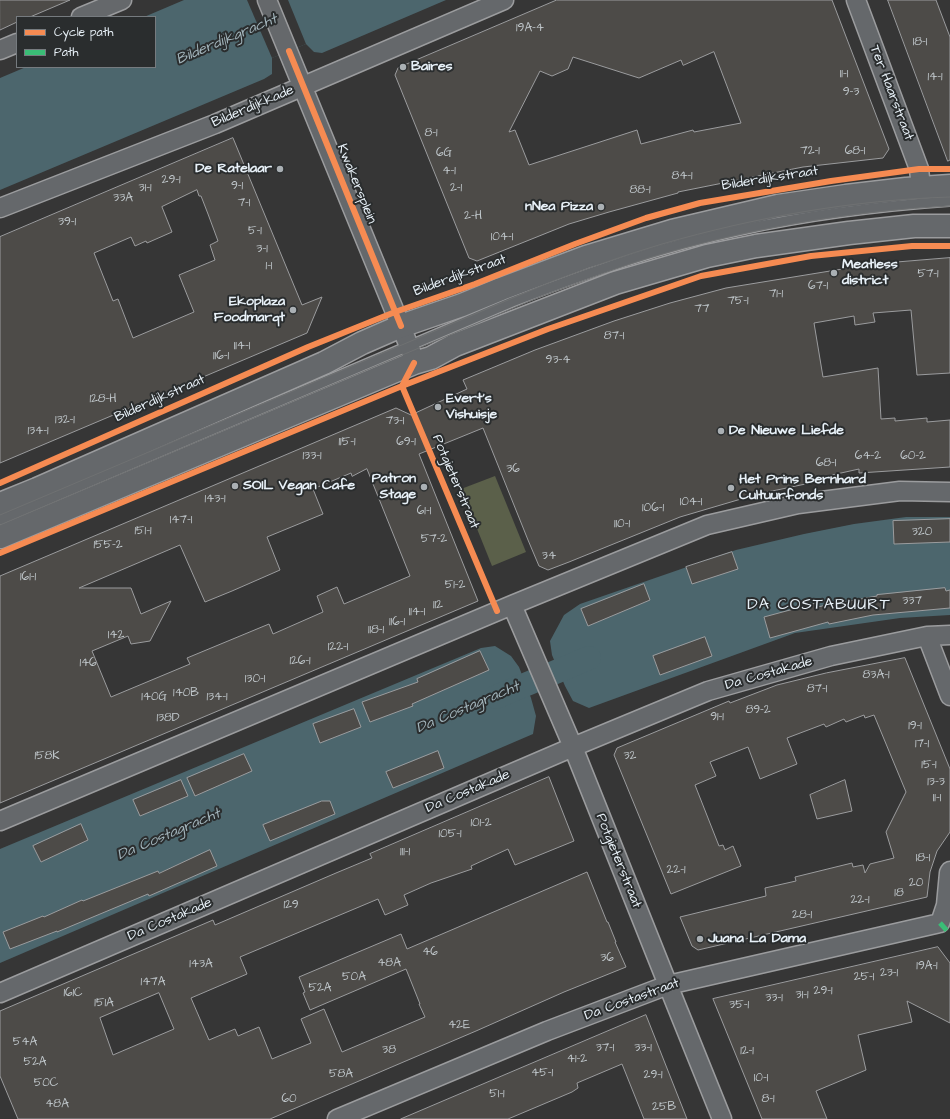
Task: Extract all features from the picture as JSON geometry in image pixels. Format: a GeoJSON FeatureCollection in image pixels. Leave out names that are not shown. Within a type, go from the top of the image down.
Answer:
{"type":"FeatureCollection","features":[{"type":"Feature","properties":{"kind":"street"},"geometry":{"type":"LineString","coordinates":[[82,16],[122,0]]}},
{"type":"Feature","properties":{"kind":"street","name":"Kwakersplein"},"geometry":{"type":"LineString","coordinates":[[267,0],[412,355]]}},
{"type":"Feature","properties":{"kind":"street","name":"Bilderdijkkade"},"geometry":{"type":"LineString","coordinates":[[0,208],[215,124],[504,0]]}},
{"type":"Feature","properties":{"kind":"street","name":"Ter Haarstraat"},"geometry":{"type":"LineString","coordinates":[[856,0],[920,169],[921,187]]}},
{"type":"Feature","properties":{"kind":"street"},"geometry":{"type":"LineString","coordinates":[[0,50],[16,43]]}},
{"type":"Feature","properties":{"kind":"street","name":"Bilderdijkstraat"},"geometry":{"type":"LineString","coordinates":[[0,504],[324,363],[362,343],[401,326],[462,305],[586,257],[672,231],[778,206],[921,187],[950,186]]}},
{"type":"Feature","properties":{"kind":"street"},"geometry":{"type":"LineString","coordinates":[[0,537],[412,355],[431,358],[455,345],[615,283],[707,256],[756,246],[849,233],[914,226],[950,226]]}},
{"type":"Feature","properties":{"kind":"street"},"geometry":{"type":"LineString","coordinates":[[0,822],[512,605],[707,526],[798,504],[900,491],[950,492]]}},
{"type":"Feature","properties":{"kind":"street","name":"Potgieterstraat"},"geometry":{"type":"LineString","coordinates":[[512,605],[573,747],[722,1119]]}},
{"type":"Feature","properties":{"kind":"street","name":"Da Costakade"},"geometry":{"type":"LineString","coordinates":[[0,993],[573,747],[708,691],[831,656],[927,636],[950,635]]}},
{"type":"Feature","properties":{"kind":"street"},"geometry":{"type":"LineString","coordinates":[[927,636],[950,696]]}},
{"type":"Feature","properties":{"kind":"street"},"geometry":{"type":"LineString","coordinates":[[945,929],[950,871]]}},
{"type":"Feature","properties":{"kind":"street","name":"Da Costastraat"},"geometry":{"type":"LineString","coordinates":[[338,1119],[548,1032],[668,985],[945,929]]}},
{"type":"Feature","properties":{"kind":"lane"},"geometry":{"type":"LineString","coordinates":[[0,520],[412,355],[512,302],[566,281],[639,256],[739,230],[792,220],[892,206],[950,201]]}},
{"type":"Feature","properties":{"kind":"green space"},"geometry":{"type":"Polygon","coordinates":[[[495,476],[526,552],[492,566],[461,489],[495,476]]]}},
{"type":"Feature","properties":{"kind":"water","name":"Bilderdijkgracht"},"geometry":{"type":"Polygon","coordinates":[[[184,0],[446,0],[322,53],[314,52],[306,44],[272,58],[272,74],[264,79],[0,190],[0,78],[24,68],[156,68],[156,16],[146,16],[184,0]]]}},
{"type":"Feature","properties":{"kind":"water"},"geometry":{"type":"Polygon","coordinates":[[[906,517],[950,517],[950,615],[900,618],[795,633],[589,708],[573,701],[565,686],[552,655],[550,641],[564,615],[580,604],[736,550],[854,524],[906,517]]]}},
{"type":"Feature","properties":{"kind":"water"},"geometry":{"type":"Polygon","coordinates":[[[495,646],[511,656],[519,667],[536,716],[533,734],[0,963],[0,849],[481,648],[495,646]]]}},
{"type":"Feature","properties":{"kind":"pier"},"geometry":{"type":"Polygon","coordinates":[[[247,0],[288,0],[306,44],[272,58],[247,0]]]}},
{"type":"Feature","properties":{"kind":"building"},"geometry":{"type":"Polygon","coordinates":[[[0,0],[70,0],[32,16],[16,16],[16,22],[0,30],[0,0]]]}},
{"type":"Feature","properties":{"kind":"building"},"geometry":{"type":"Polygon","coordinates":[[[557,0],[832,0],[889,149],[883,158],[803,167],[678,192],[569,224],[477,261],[469,258],[395,75],[398,68],[557,0]],[[714,52],[683,65],[681,60],[639,78],[573,57],[568,69],[552,76],[540,71],[509,132],[515,130],[529,165],[637,130],[641,144],[693,130],[694,132],[741,123],[714,52]]]}},
{"type":"Feature","properties":{"kind":"building"},"geometry":{"type":"Polygon","coordinates":[[[888,0],[936,0],[950,37],[950,160],[948,161],[888,0]]]}},
{"type":"Feature","properties":{"kind":"building"},"geometry":{"type":"Polygon","coordinates":[[[233,138],[302,305],[322,297],[307,333],[0,463],[0,237],[233,138]],[[197,190],[162,207],[172,232],[147,243],[146,241],[135,246],[131,237],[94,253],[113,301],[118,299],[133,338],[194,312],[179,275],[215,260],[210,245],[218,241],[201,196],[199,196],[197,190]]]}},
{"type":"Feature","properties":{"kind":"building"},"geometry":{"type":"Polygon","coordinates":[[[950,258],[950,373],[917,375],[911,310],[873,313],[875,322],[855,325],[854,316],[814,323],[823,377],[878,368],[881,419],[895,418],[895,421],[927,418],[927,422],[950,420],[950,467],[859,473],[859,469],[814,479],[815,482],[758,494],[680,517],[548,570],[539,566],[483,428],[419,454],[478,601],[0,803],[0,576],[396,408],[411,415],[467,389],[463,380],[535,350],[614,321],[670,303],[726,288],[873,264],[950,258]],[[367,469],[352,476],[351,473],[313,489],[323,514],[267,537],[280,570],[232,591],[205,602],[180,545],[79,588],[131,588],[141,614],[171,601],[150,641],[131,644],[128,636],[92,651],[111,697],[190,664],[187,658],[269,624],[273,634],[323,612],[317,596],[337,587],[344,604],[410,576],[367,469]]]}},
{"type":"Feature","properties":{"kind":"building"},"geometry":{"type":"Polygon","coordinates":[[[950,519],[950,542],[894,544],[893,521],[950,519]]]}},
{"type":"Feature","properties":{"kind":"building"},"geometry":{"type":"Polygon","coordinates":[[[732,552],[738,569],[692,584],[686,567],[732,552]]]}},
{"type":"Feature","properties":{"kind":"building"},"geometry":{"type":"Polygon","coordinates":[[[644,584],[650,600],[588,626],[581,609],[644,584]]]}},
{"type":"Feature","properties":{"kind":"building"},"geometry":{"type":"Polygon","coordinates":[[[945,588],[946,591],[950,590],[950,608],[873,615],[829,624],[828,622],[770,638],[764,617],[816,603],[817,607],[877,595],[945,588]]]}},
{"type":"Feature","properties":{"kind":"building"},"geometry":{"type":"Polygon","coordinates":[[[705,637],[712,656],[660,675],[653,656],[705,637]]]}},
{"type":"Feature","properties":{"kind":"building"},"geometry":{"type":"Polygon","coordinates":[[[480,651],[489,670],[412,704],[413,706],[370,722],[362,702],[418,682],[417,679],[480,651]]]}},
{"type":"Feature","properties":{"kind":"building"},"geometry":{"type":"Polygon","coordinates":[[[905,658],[950,769],[950,832],[937,851],[930,872],[927,897],[698,950],[692,946],[680,917],[766,896],[765,888],[796,881],[795,877],[852,863],[853,867],[863,865],[865,873],[870,864],[894,858],[886,832],[906,792],[874,715],[865,718],[864,715],[846,722],[844,719],[826,727],[824,724],[787,738],[797,764],[760,779],[748,747],[710,762],[716,776],[695,785],[719,846],[723,845],[725,850],[733,846],[741,866],[671,894],[614,755],[617,748],[729,701],[730,703],[777,685],[826,673],[905,658]]]}},
{"type":"Feature","properties":{"kind":"building"},"geometry":{"type":"Polygon","coordinates":[[[354,709],[361,727],[320,743],[313,724],[354,709]]]}},
{"type":"Feature","properties":{"kind":"building"},"geometry":{"type":"Polygon","coordinates":[[[438,751],[444,768],[393,788],[386,772],[438,751]]]}},
{"type":"Feature","properties":{"kind":"building"},"geometry":{"type":"Polygon","coordinates":[[[244,754],[252,771],[195,796],[187,778],[244,754]]]}},
{"type":"Feature","properties":{"kind":"building"},"geometry":{"type":"Polygon","coordinates":[[[549,777],[574,841],[515,865],[508,849],[471,866],[472,869],[431,883],[404,895],[408,905],[385,915],[378,899],[240,957],[247,974],[191,998],[209,1040],[235,1029],[238,1036],[259,1027],[272,1059],[311,1043],[301,1019],[324,1009],[342,1052],[425,1017],[406,969],[310,1010],[303,993],[305,992],[299,977],[401,934],[407,949],[587,872],[626,967],[564,992],[270,1119],[18,1119],[0,1076],[0,1011],[213,920],[215,925],[372,858],[370,854],[549,777]],[[159,993],[100,1018],[113,1055],[174,1029],[159,993]]]}},
{"type":"Feature","properties":{"kind":"building"},"geometry":{"type":"Polygon","coordinates":[[[181,780],[188,796],[140,816],[133,800],[181,780]]]}},
{"type":"Feature","properties":{"kind":"building"},"geometry":{"type":"Polygon","coordinates":[[[845,780],[852,811],[817,819],[810,795],[845,780]]]}},
{"type":"Feature","properties":{"kind":"building"},"geometry":{"type":"Polygon","coordinates":[[[322,801],[330,801],[335,814],[270,841],[263,825],[322,801]]]}},
{"type":"Feature","properties":{"kind":"building"},"geometry":{"type":"Polygon","coordinates":[[[81,824],[88,840],[41,862],[33,846],[81,824]]]}},
{"type":"Feature","properties":{"kind":"building"},"geometry":{"type":"Polygon","coordinates":[[[210,850],[217,866],[149,896],[148,894],[57,932],[10,949],[3,932],[158,871],[159,873],[210,850]]]}},
{"type":"Feature","properties":{"kind":"building"},"geometry":{"type":"Polygon","coordinates":[[[938,947],[950,963],[950,1023],[907,1001],[912,1022],[858,1035],[866,1070],[816,1091],[827,1119],[762,1119],[713,999],[938,947]]]}},
{"type":"Feature","properties":{"kind":"building"},"geometry":{"type":"Polygon","coordinates":[[[646,1015],[687,1119],[644,1119],[622,1064],[577,1083],[578,1088],[572,1092],[508,1119],[401,1119],[646,1015]]]}},
{"type":"Feature","properties":{"kind":"waterway","name":"Da Costagracht"},"geometry":{"type":"LineString","coordinates":[[496,697],[589,658]]}},
{"type":"Feature","properties":{"kind":"tram line"},"geometry":{"type":"LineString","coordinates":[[0,515],[553,281],[621,257],[697,234],[769,218],[841,206],[950,197]]}},
{"type":"Feature","properties":{"kind":"tram line"},"geometry":{"type":"LineString","coordinates":[[0,525],[542,296],[603,273],[666,253],[736,235],[771,228],[842,216],[914,208],[950,206]]}},
{"type":"Feature","properties":{"kind":"marked path"},"geometry":{"type":"LineString","coordinates":[[940,923],[950,934]]}},
{"type":"Feature","properties":{"kind":"cycle path"},"geometry":{"type":"LineString","coordinates":[[289,51],[401,326]]}},
{"type":"Feature","properties":{"kind":"cycle path"},"geometry":{"type":"LineString","coordinates":[[0,483],[308,347],[395,312],[475,284],[575,244],[646,218],[700,203],[831,181],[919,169],[950,169]]}},
{"type":"Feature","properties":{"kind":"cycle path"},"geometry":{"type":"LineString","coordinates":[[0,553],[402,386],[548,329],[701,276],[811,256],[912,246],[950,246]]}},
{"type":"Feature","properties":{"kind":"cycle path"},"geometry":{"type":"LineString","coordinates":[[414,363],[402,386],[497,611]]}},
{"type":"Feature","properties":{"kind":"place","name":"Baires"},"geometry":{"type":"Point","coordinates":[403,67]}},
{"type":"Feature","properties":{"kind":"place","name":"De Ratelaar"},"geometry":{"type":"Point","coordinates":[280,169]}},
{"type":"Feature","properties":{"kind":"place","name":"nNea Pizza"},"geometry":{"type":"Point","coordinates":[601,207]}},
{"type":"Feature","properties":{"kind":"place","name":"Meatless district"},"geometry":{"type":"Point","coordinates":[834,273]}},
{"type":"Feature","properties":{"kind":"place","name":"Ekoplaza Foodmarqt"},"geometry":{"type":"Point","coordinates":[293,310]}},
{"type":"Feature","properties":{"kind":"place","name":"Evert's Vishuisje"},"geometry":{"type":"Point","coordinates":[438,407]}},
{"type":"Feature","properties":{"kind":"place","name":"De Nieuwe Liefde"},"geometry":{"type":"Point","coordinates":[721,431]}},
{"type":"Feature","properties":{"kind":"place","name":"SOIL Vegan Cafe"},"geometry":{"type":"Point","coordinates":[235,486]}},
{"type":"Feature","properties":{"kind":"place","name":"Patron Stage"},"geometry":{"type":"Point","coordinates":[424,487]}},
{"type":"Feature","properties":{"kind":"place","name":"Het Prins Bernhard Cultuurfonds"},"geometry":{"type":"Point","coordinates":[731,488]}},
{"type":"Feature","properties":{"kind":"place","name":"Juana La Dama"},"geometry":{"type":"Point","coordinates":[700,939]}},
{"type":"Feature","properties":{"kind":"district","name":"DA COSTABUURT"},"geometry":{"type":"Point","coordinates":[819,606]}}]}
